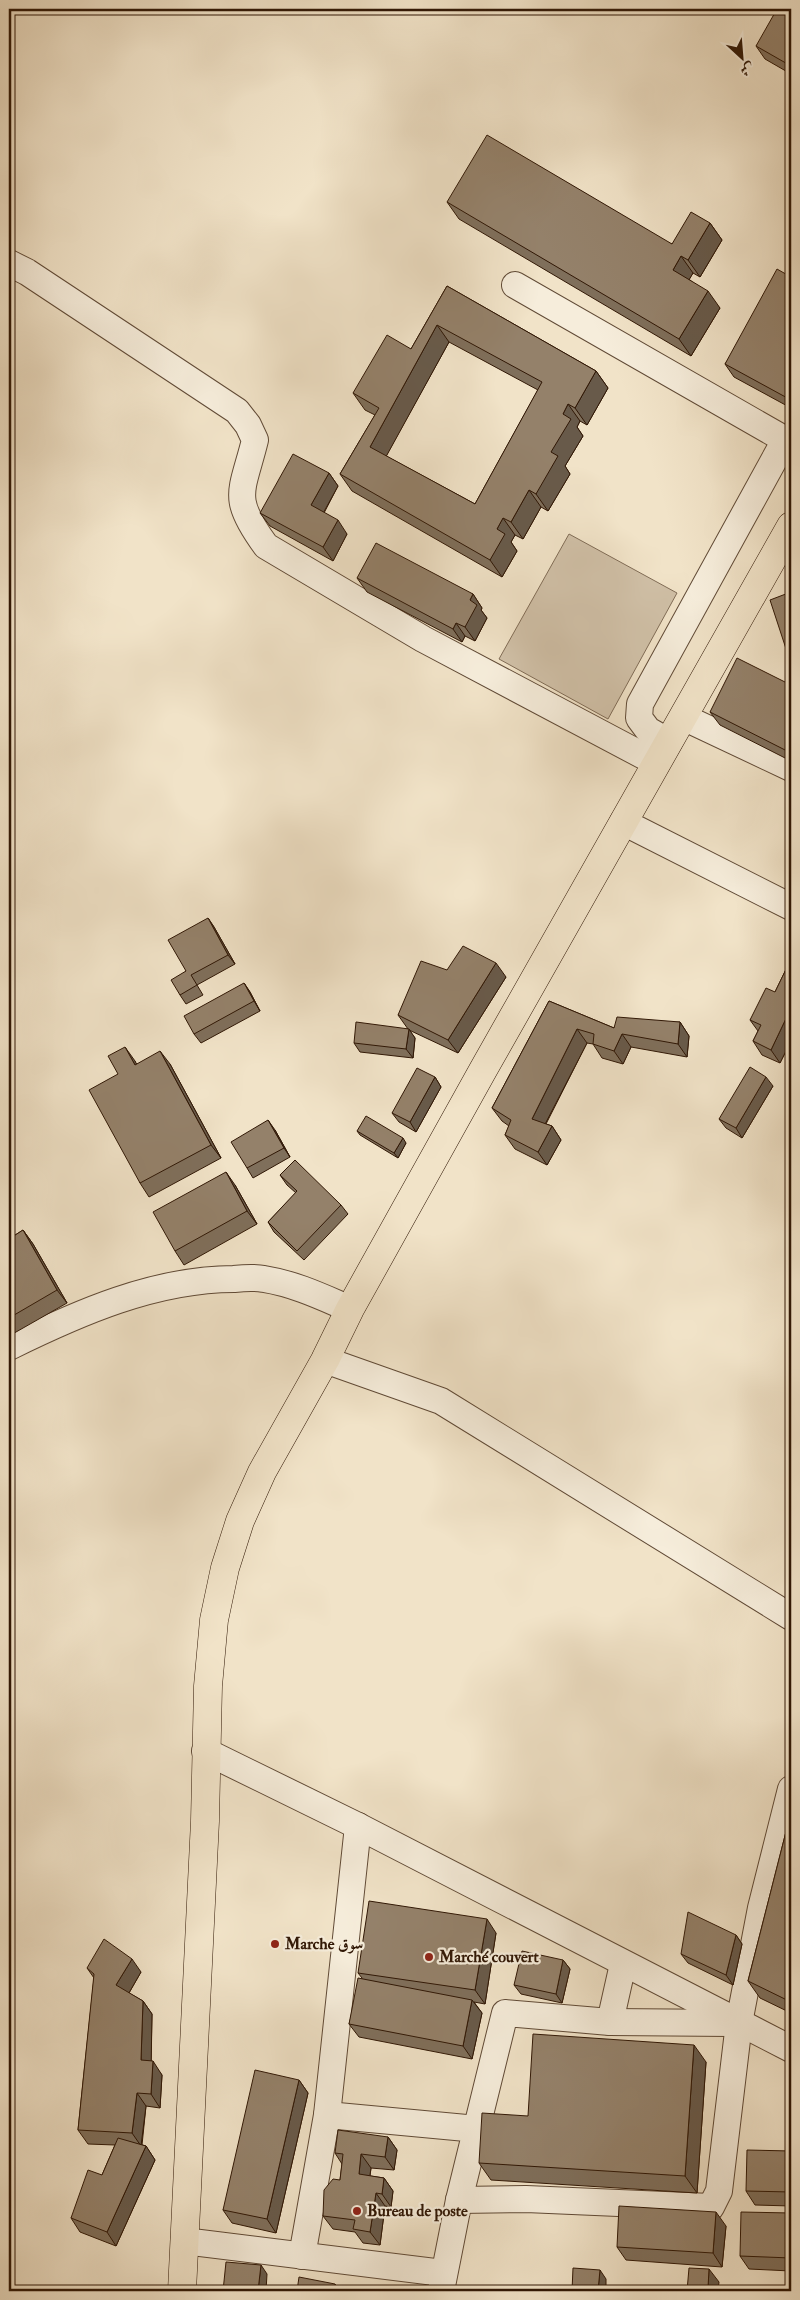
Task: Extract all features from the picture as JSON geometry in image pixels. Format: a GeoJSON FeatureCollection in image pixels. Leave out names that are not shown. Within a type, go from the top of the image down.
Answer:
{"type":"FeatureCollection","features":[{"type":"Feature","properties":{"kind":"main road"},"geometry":{"type":"LineString","coordinates":[[182,2291],[205,1821],[205,1751],[214,1620],[225,1568],[240,1521],[262,1472],[325,1360],[350,1310],[622,822],[684,717],[791,526]]}},
{"type":"Feature","properties":{"kind":"street"},"geometry":{"type":"LineString","coordinates":[[9,263],[27,272],[237,411],[248,425],[255,440],[242,483],[241,503],[250,525],[266,546],[423,639],[663,753]]}},
{"type":"Feature","properties":{"kind":"street"},"geometry":{"type":"LineString","coordinates":[[515,285],[788,442],[640,704],[639,718],[663,753]]}},
{"type":"Feature","properties":{"kind":"street"},"geometry":{"type":"LineString","coordinates":[[684,717],[791,768]]}},
{"type":"Feature","properties":{"kind":"street"},"geometry":{"type":"LineString","coordinates":[[622,822],[791,907]]}},
{"type":"Feature","properties":{"kind":"street"},"geometry":{"type":"LineString","coordinates":[[9,1347],[88,1312],[142,1293],[201,1279],[263,1278],[298,1287],[350,1310]]}},
{"type":"Feature","properties":{"kind":"street"},"geometry":{"type":"LineString","coordinates":[[325,1360],[441,1400],[791,1617]]}},
{"type":"Feature","properties":{"kind":"street"},"geometry":{"type":"LineString","coordinates":[[205,1751],[358,1826],[791,2050]]}},
{"type":"Feature","properties":{"kind":"street"},"geometry":{"type":"LineString","coordinates":[[459,2200],[526,2199],[711,2207],[719,2191],[739,2023],[761,1908],[791,1789]]}},
{"type":"Feature","properties":{"kind":"street"},"geometry":{"type":"LineString","coordinates":[[302,2256],[327,2115],[358,1826]]}},
{"type":"Feature","properties":{"kind":"street"},"geometry":{"type":"LineString","coordinates":[[610,2022],[623,1964]]}},
{"type":"Feature","properties":{"kind":"street"},"geometry":{"type":"LineString","coordinates":[[184,2241],[302,2256],[442,2282],[459,2200],[505,2013],[610,2022],[739,2023]]}},
{"type":"Feature","properties":{"kind":"street"},"geometry":{"type":"LineString","coordinates":[[327,2115],[477,2129]]}},
{"type":"Feature","properties":{"kind":"shaded area"},"geometry":{"type":"Polygon","coordinates":[[[569,534],[677,593],[608,719],[499,659],[569,534]]]}},
{"type":"Feature","properties":{"kind":"building"},"geometry":{"type":"Polygon","coordinates":[[[777,9],[791,9],[791,66],[756,46],[777,9]]]}},
{"type":"Feature","properties":{"kind":"building"},"geometry":{"type":"Polygon","coordinates":[[[487,135],[672,244],[691,212],[710,223],[688,260],[681,256],[673,270],[708,291],[679,339],[447,202],[487,135]]]}},
{"type":"Feature","properties":{"kind":"building"},"geometry":{"type":"Polygon","coordinates":[[[777,269],[791,277],[791,400],[725,364],[777,269]]]}},
{"type":"Feature","properties":{"kind":"building"},"geometry":{"type":"Polygon","coordinates":[[[447,286],[596,371],[575,408],[568,404],[563,414],[571,419],[551,452],[558,456],[536,494],[529,490],[511,522],[503,518],[497,529],[505,534],[490,560],[340,474],[379,408],[353,393],[387,335],[411,349],[447,286]],[[437,325],[370,447],[475,504],[542,382],[437,325]]]}},
{"type":"Feature","properties":{"kind":"building"},"geometry":{"type":"Polygon","coordinates":[[[293,454],[329,473],[311,505],[338,520],[323,547],[260,513],[293,454]]]}},
{"type":"Feature","properties":{"kind":"building"},"geometry":{"type":"Polygon","coordinates":[[[376,543],[473,594],[470,600],[477,605],[465,627],[456,623],[453,629],[357,578],[376,543]]]}},
{"type":"Feature","properties":{"kind":"building"},"geometry":{"type":"Polygon","coordinates":[[[791,592],[791,664],[770,600],[791,592]]]}},
{"type":"Feature","properties":{"kind":"building"},"geometry":{"type":"Polygon","coordinates":[[[737,658],[791,685],[791,753],[710,712],[737,658]]]}},
{"type":"Feature","properties":{"kind":"building"},"geometry":{"type":"Polygon","coordinates":[[[208,918],[228,955],[191,975],[197,985],[180,995],[171,980],[186,971],[168,940],[208,918]]]}},
{"type":"Feature","properties":{"kind":"building"},"geometry":{"type":"Polygon","coordinates":[[[463,946],[496,963],[448,1040],[398,1015],[421,961],[447,970],[463,946]]]}},
{"type":"Feature","properties":{"kind":"building"},"geometry":{"type":"Polygon","coordinates":[[[791,959],[791,1008],[771,1050],[753,1041],[761,1025],[750,1020],[766,988],[775,992],[791,959]]]}},
{"type":"Feature","properties":{"kind":"building"},"geometry":{"type":"Polygon","coordinates":[[[244,983],[254,1001],[194,1034],[184,1016],[244,983]]]}},
{"type":"Feature","properties":{"kind":"building"},"geometry":{"type":"Polygon","coordinates":[[[549,1001],[614,1028],[617,1017],[680,1022],[678,1044],[622,1034],[614,1051],[593,1044],[594,1034],[577,1029],[532,1119],[552,1126],[538,1152],[505,1135],[511,1120],[492,1108],[549,1001]]]}},
{"type":"Feature","properties":{"kind":"building"},"geometry":{"type":"Polygon","coordinates":[[[356,1022],[409,1029],[406,1049],[354,1043],[356,1022]]]}},
{"type":"Feature","properties":{"kind":"building"},"geometry":{"type":"Polygon","coordinates":[[[125,1047],[135,1065],[160,1051],[211,1145],[140,1183],[89,1090],[118,1074],[108,1056],[125,1047]]]}},
{"type":"Feature","properties":{"kind":"building"},"geometry":{"type":"Polygon","coordinates":[[[750,1067],[766,1077],[736,1128],[719,1119],[750,1067]]]}},
{"type":"Feature","properties":{"kind":"building"},"geometry":{"type":"Polygon","coordinates":[[[417,1068],[435,1077],[410,1122],[392,1113],[417,1068]]]}},
{"type":"Feature","properties":{"kind":"building"},"geometry":{"type":"Polygon","coordinates":[[[366,1116],[403,1138],[394,1153],[357,1131],[366,1116]]]}},
{"type":"Feature","properties":{"kind":"building"},"geometry":{"type":"Polygon","coordinates":[[[268,1120],[284,1148],[247,1168],[231,1142],[268,1120]]]}},
{"type":"Feature","properties":{"kind":"building"},"geometry":{"type":"Polygon","coordinates":[[[295,1160],[341,1205],[297,1251],[268,1222],[297,1191],[280,1175],[295,1160]]]}},
{"type":"Feature","properties":{"kind":"building"},"geometry":{"type":"Polygon","coordinates":[[[226,1172],[247,1211],[175,1251],[153,1212],[226,1172]]]}},
{"type":"Feature","properties":{"kind":"building"},"geometry":{"type":"Polygon","coordinates":[[[23,1230],[57,1290],[9,1318],[9,1239],[23,1230]]]}},
{"type":"Feature","properties":{"kind":"building"},"geometry":{"type":"Polygon","coordinates":[[[791,1812],[791,2002],[748,1981],[791,1812]]]}},
{"type":"Feature","properties":{"kind":"building"},"geometry":{"type":"Polygon","coordinates":[[[369,1901],[487,1919],[475,1990],[358,1973],[369,1901]]]}},
{"type":"Feature","properties":{"kind":"building"},"geometry":{"type":"Polygon","coordinates":[[[688,1912],[736,1935],[726,1975],[681,1954],[688,1912]]]}},
{"type":"Feature","properties":{"kind":"building"},"geometry":{"type":"Polygon","coordinates":[[[104,1939],[132,1959],[116,1985],[143,2001],[141,2060],[153,2061],[151,2094],[137,2093],[132,2133],[78,2130],[94,1974],[87,1968],[104,1939]]]}},
{"type":"Feature","properties":{"kind":"building"},"geometry":{"type":"Polygon","coordinates":[[[522,1951],[563,1960],[556,1994],[514,1985],[522,1951]]]}},
{"type":"Feature","properties":{"kind":"building"},"geometry":{"type":"Polygon","coordinates":[[[358,1978],[472,2000],[463,2046],[349,2024],[358,1978]]]}},
{"type":"Feature","properties":{"kind":"building"},"geometry":{"type":"Polygon","coordinates":[[[533,2034],[694,2045],[685,2176],[479,2163],[482,2113],[528,2116],[533,2034]]]}},
{"type":"Feature","properties":{"kind":"building"},"geometry":{"type":"Polygon","coordinates":[[[255,2070],[299,2080],[267,2219],[223,2210],[255,2070]]]}},
{"type":"Feature","properties":{"kind":"building"},"geometry":{"type":"Polygon","coordinates":[[[338,2130],[388,2137],[385,2157],[361,2154],[359,2174],[384,2178],[382,2194],[376,2193],[370,2232],[353,2229],[355,2220],[323,2216],[324,2190],[333,2179],[340,2180],[343,2154],[335,2153],[338,2130]]]}},
{"type":"Feature","properties":{"kind":"building"},"geometry":{"type":"Polygon","coordinates":[[[118,2138],[146,2146],[107,2232],[71,2218],[88,2170],[102,2175],[118,2138]]]}},
{"type":"Feature","properties":{"kind":"building"},"geometry":{"type":"Polygon","coordinates":[[[747,2150],[791,2151],[791,2192],[746,2191],[747,2150]]]}},
{"type":"Feature","properties":{"kind":"building"},"geometry":{"type":"Polygon","coordinates":[[[619,2206],[716,2212],[713,2253],[617,2247],[619,2206]]]}},
{"type":"Feature","properties":{"kind":"building"},"geometry":{"type":"Polygon","coordinates":[[[741,2212],[791,2213],[791,2258],[740,2256],[741,2212]]]}},
{"type":"Feature","properties":{"kind":"building"},"geometry":{"type":"Polygon","coordinates":[[[226,2262],[261,2265],[258,2291],[223,2291],[226,2262]]]}},
{"type":"Feature","properties":{"kind":"building"},"geometry":{"type":"Polygon","coordinates":[[[573,2268],[600,2270],[598,2291],[572,2291],[573,2268]]]}},
{"type":"Feature","properties":{"kind":"building"},"geometry":{"type":"Polygon","coordinates":[[[689,2268],[709,2269],[708,2288],[744,2290],[687,2291],[689,2268]]]}},
{"type":"Feature","properties":{"kind":"building"},"geometry":{"type":"Polygon","coordinates":[[[299,2277],[335,2284],[334,2291],[297,2291],[299,2277]]]}},
{"type":"Feature","properties":{"kind":"place","name":"Marche سوق"},"geometry":{"type":"Point","coordinates":[275,1944]}},
{"type":"Feature","properties":{"kind":"place","name":"Marché couvert"},"geometry":{"type":"Point","coordinates":[429,1957]}},
{"type":"Feature","properties":{"kind":"place","name":"Bureau de poste"},"geometry":{"type":"Point","coordinates":[357,2211]}}]}
